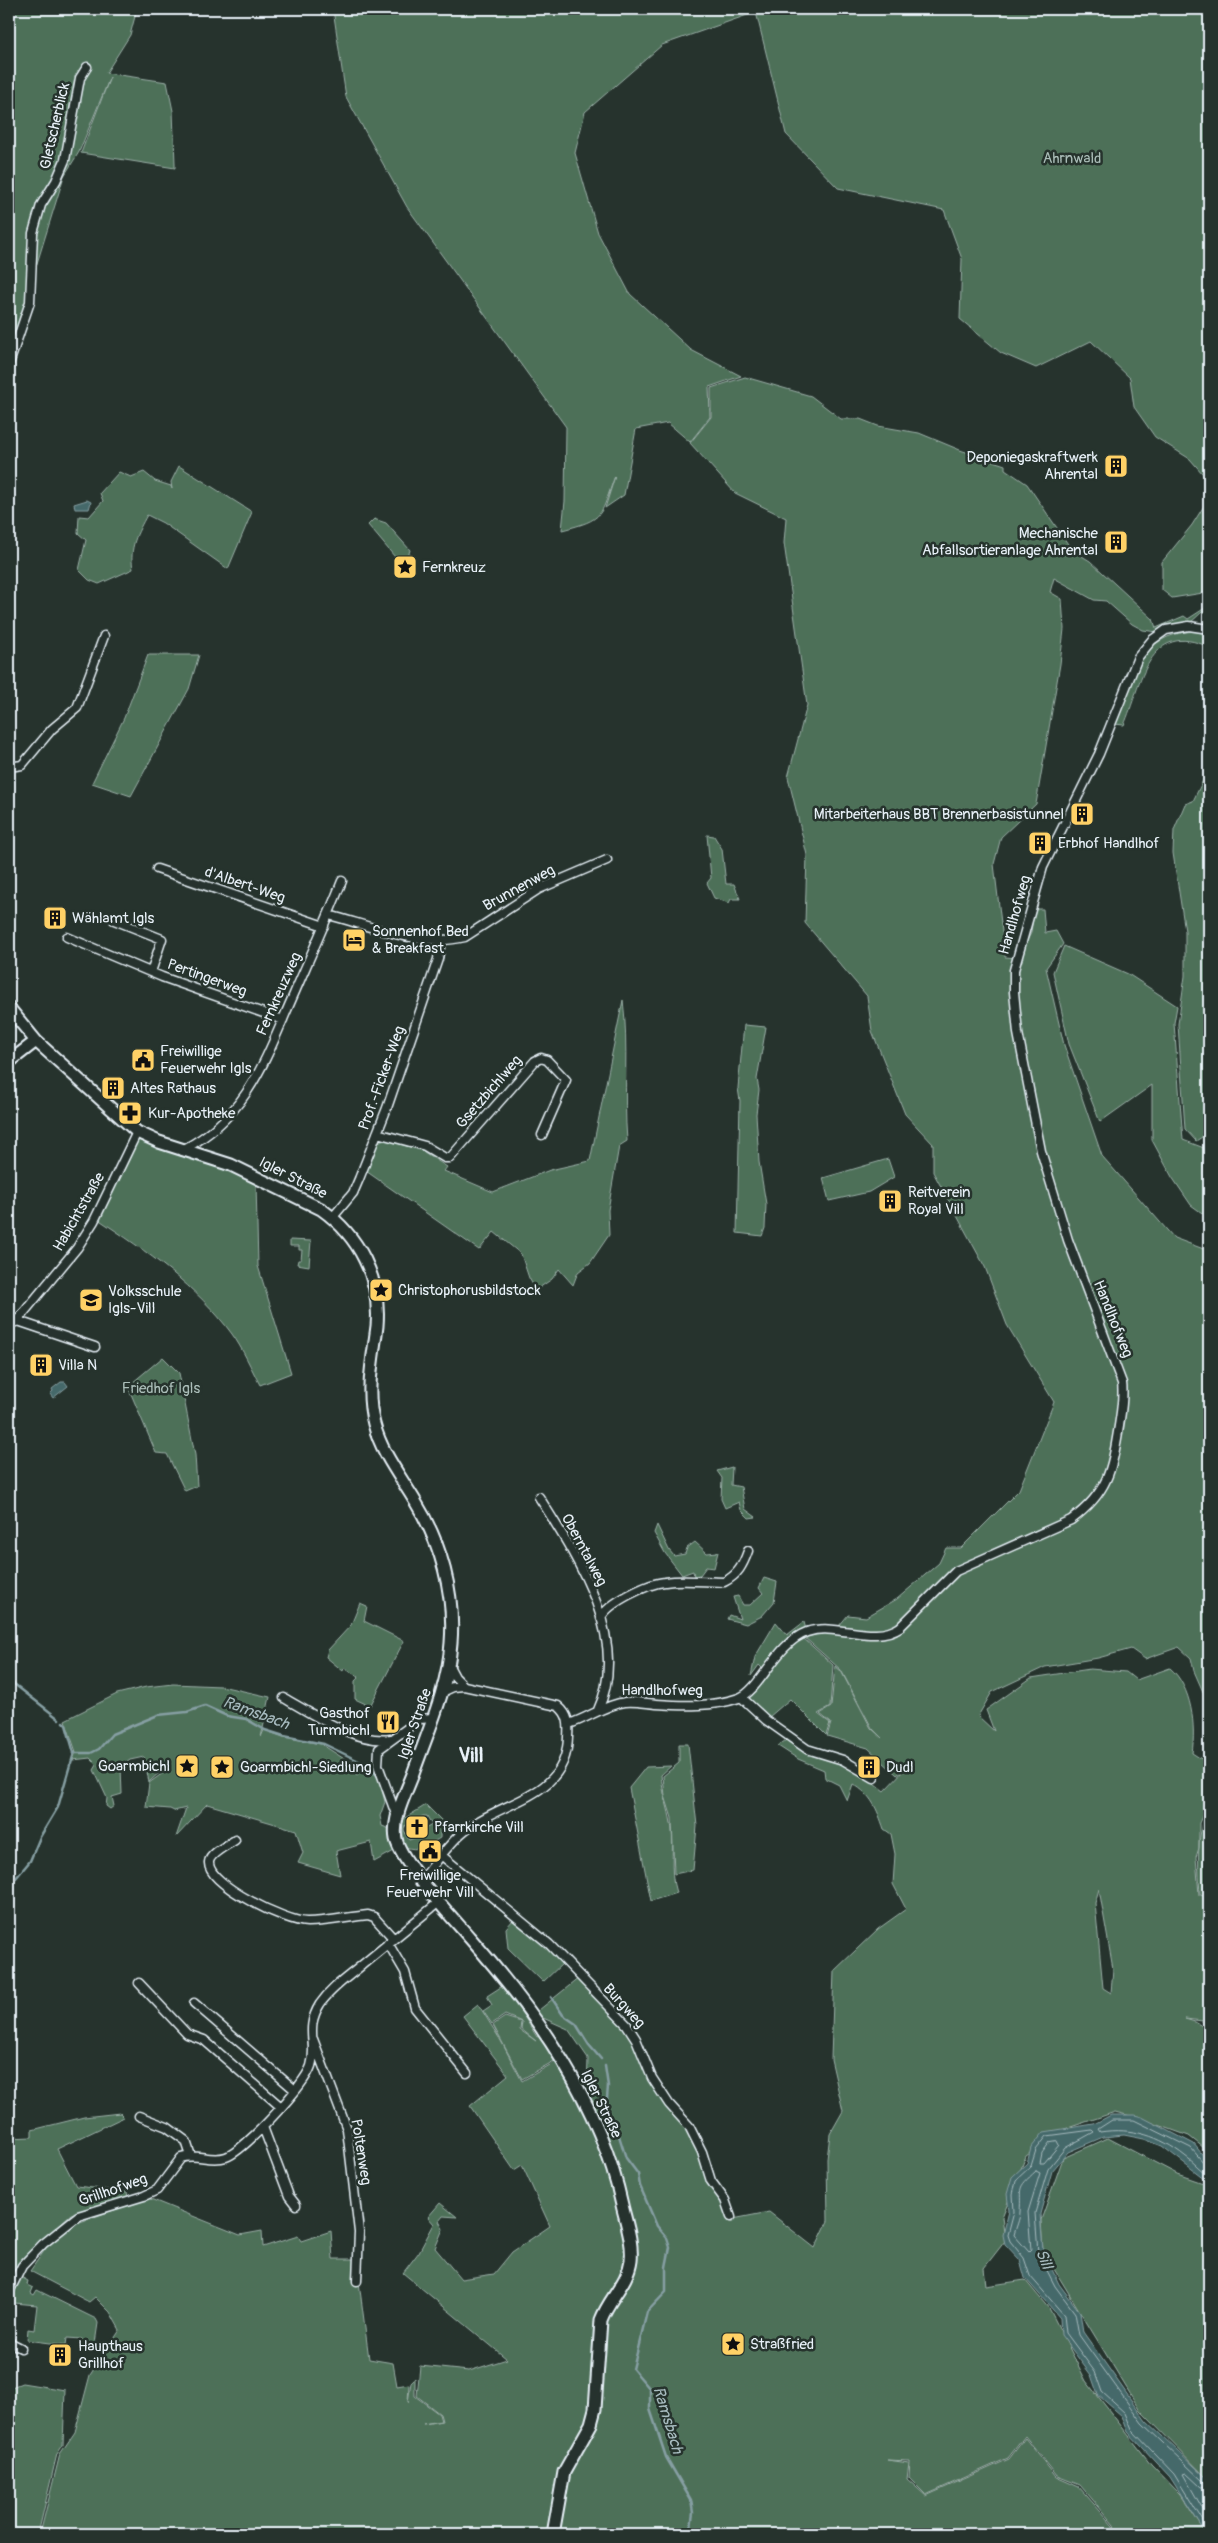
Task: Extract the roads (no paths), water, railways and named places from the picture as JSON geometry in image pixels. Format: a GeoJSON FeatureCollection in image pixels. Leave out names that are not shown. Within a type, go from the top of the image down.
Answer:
{"type":"FeatureCollection","features":[{"type":"Feature","properties":{"kind":"main road","name":"Igler Straße"},"geometry":{"type":"LineString","coordinates":[[9,1008],[36,1040],[137,1132],[159,1142],[244,1171],[305,1200],[333,1217],[357,1245],[369,1268],[375,1287],[377,1316],[370,1376],[371,1407],[382,1445],[426,1519],[441,1558],[450,1604],[452,1632],[449,1666],[442,1692],[398,1817],[396,1834],[398,1844],[439,1902],[513,1988],[579,2088],[599,2130],[612,2165],[631,2244],[631,2259],[625,2281],[604,2311],[595,2409],[591,2424],[564,2472],[554,2534]]}},
{"type":"Feature","properties":{"kind":"main road"},"geometry":{"type":"LineString","coordinates":[[9,1062],[36,1040]]}},
{"type":"Feature","properties":{"kind":"street","name":"Gletscherblick"},"geometry":{"type":"LineString","coordinates":[[9,364],[30,302],[33,233],[41,204],[56,181],[64,160],[80,78],[87,67]]}},
{"type":"Feature","properties":{"kind":"street","name":"Handlhofweg"},"geometry":{"type":"LineString","coordinates":[[569,1724],[598,1710],[626,1702],[700,1705],[741,1697],[751,1689],[775,1657],[802,1634],[825,1629],[876,1634],[896,1630],[956,1571],[1063,1524],[1078,1515],[1100,1490],[1111,1471],[1123,1399],[1121,1379],[1068,1240],[1041,1151],[1018,1033],[1014,998],[1014,970],[1043,868],[1102,746],[1135,661],[1147,644],[1166,630],[1189,626],[1209,629]]}},
{"type":"Feature","properties":{"kind":"street"},"geometry":{"type":"LineString","coordinates":[[9,767],[22,765],[52,729],[74,712],[104,636]]}},
{"type":"Feature","properties":{"kind":"street","name":"Brunnenweg"},"geometry":{"type":"LineString","coordinates":[[329,915],[400,934],[442,941],[465,937],[539,889],[607,860]]}},
{"type":"Feature","properties":{"kind":"street","name":"d'Albert-Weg"},"geometry":{"type":"LineString","coordinates":[[157,869],[324,926]]}},
{"type":"Feature","properties":{"kind":"street","name":"Fernkreuzweg"},"geometry":{"type":"LineString","coordinates":[[184,1149],[213,1133],[236,1108],[253,1083],[283,1020],[342,881]]}},
{"type":"Feature","properties":{"kind":"street","name":"Pertingerweg"},"geometry":{"type":"LineString","coordinates":[[114,920],[162,940],[151,972]]}},
{"type":"Feature","properties":{"kind":"street","name":"Pertingerweg"},"geometry":{"type":"LineString","coordinates":[[67,937],[151,972],[283,1020]]}},
{"type":"Feature","properties":{"kind":"street","name":"Prof.-Ficker-Weg"},"geometry":{"type":"LineString","coordinates":[[333,1217],[353,1193],[377,1133],[438,959],[442,941]]}},
{"type":"Feature","properties":{"kind":"street","name":"Gsetzbichlweg"},"geometry":{"type":"LineString","coordinates":[[377,1133],[425,1146],[445,1158],[450,1158],[515,1082],[535,1061],[541,1058],[547,1060],[566,1080],[542,1135]]}},
{"type":"Feature","properties":{"kind":"street","name":"Habichtstraße"},"geometry":{"type":"LineString","coordinates":[[12,1320],[77,1248],[94,1221],[137,1132]]}},
{"type":"Feature","properties":{"kind":"street"},"geometry":{"type":"LineString","coordinates":[[12,1320],[95,1347]]}},
{"type":"Feature","properties":{"kind":"street","name":"Oberntalweg"},"geometry":{"type":"LineString","coordinates":[[538,1496],[574,1556],[601,1618],[608,1648],[608,1676],[606,1692],[598,1710]]}},
{"type":"Feature","properties":{"kind":"street","name":"Oberntalweg"},"geometry":{"type":"LineString","coordinates":[[601,1618],[606,1610],[615,1604],[657,1584],[724,1582],[734,1577],[743,1565],[748,1551]]}},
{"type":"Feature","properties":{"kind":"street"},"geometry":{"type":"LineString","coordinates":[[449,1666],[455,1678],[464,1686]]}},
{"type":"Feature","properties":{"kind":"street"},"geometry":{"type":"LineString","coordinates":[[422,1880],[441,1855],[463,1832],[479,1820],[543,1789],[565,1759],[569,1724],[566,1715],[557,1706],[464,1686],[453,1687],[442,1692]]}},
{"type":"Feature","properties":{"kind":"street"},"geometry":{"type":"LineString","coordinates":[[741,1697],[766,1720],[807,1749],[844,1760],[874,1778]]}},
{"type":"Feature","properties":{"kind":"street"},"geometry":{"type":"LineString","coordinates":[[284,1698],[327,1722],[362,1736],[378,1741],[393,1739]]}},
{"type":"Feature","properties":{"kind":"street"},"geometry":{"type":"LineString","coordinates":[[398,1817],[378,1766],[379,1749],[420,1719],[433,1718]]}},
{"type":"Feature","properties":{"kind":"street"},"geometry":{"type":"LineString","coordinates":[[235,1840],[211,1857],[209,1862],[210,1869],[226,1886],[257,1905],[300,1921],[368,1915],[374,1917],[391,1941],[405,1972],[415,2008],[467,2074]]}},
{"type":"Feature","properties":{"kind":"street","name":"Burgweg"},"geometry":{"type":"LineString","coordinates":[[441,1855],[549,1944],[627,2025],[636,2039],[652,2078],[669,2104],[689,2126],[702,2152],[711,2181],[725,2200],[731,2217]]}},
{"type":"Feature","properties":{"kind":"street"},"geometry":{"type":"LineString","coordinates":[[139,2116],[167,2127],[186,2141],[190,2156],[218,2159],[228,2156],[241,2148],[281,2107],[295,2090],[311,2065],[310,2033],[313,2018],[325,1998],[348,1975],[439,1902]]}},
{"type":"Feature","properties":{"kind":"street"},"geometry":{"type":"LineString","coordinates":[[139,1983],[187,2034],[204,2040],[281,2107]]}},
{"type":"Feature","properties":{"kind":"street"},"geometry":{"type":"LineString","coordinates":[[194,2003],[295,2090]]}},
{"type":"Feature","properties":{"kind":"street","name":"Poltenweg"},"geometry":{"type":"LineString","coordinates":[[310,2033],[347,2129],[359,2232],[357,2280]]}},
{"type":"Feature","properties":{"kind":"street"},"geometry":{"type":"LineString","coordinates":[[262,2126],[289,2196],[296,2206]]}},
{"type":"Feature","properties":{"kind":"street","name":"Grillhofweg"},"geometry":{"type":"LineString","coordinates":[[9,2292],[22,2266],[43,2244],[78,2216],[144,2196],[157,2190],[176,2162],[190,2156]]}},
{"type":"Feature","properties":{"kind":"street"},"geometry":{"type":"LineString","coordinates":[[9,2342],[21,2348]]}},
{"type":"Feature","properties":{"kind":"water"},"geometry":{"type":"Polygon","coordinates":[[[87,500],[91,502],[89,509],[75,509],[74,504],[87,500]]]}},
{"type":"Feature","properties":{"kind":"water"},"geometry":{"type":"Polygon","coordinates":[[[61,1382],[65,1382],[68,1386],[53,1398],[50,1394],[53,1391],[52,1389],[61,1382]]]}},
{"type":"Feature","properties":{"kind":"water","name":"Sill"},"geometry":{"type":"Polygon","coordinates":[[[1111,2115],[1135,2115],[1142,2117],[1194,2144],[1209,2163],[1209,2182],[1162,2146],[1144,2139],[1124,2135],[1103,2137],[1068,2152],[1052,2171],[1040,2214],[1043,2251],[1059,2284],[1080,2312],[1083,2332],[1146,2421],[1209,2480],[1209,2534],[1206,2534],[1170,2477],[1128,2432],[1122,2416],[1098,2395],[1091,2375],[1061,2335],[1060,2318],[1025,2278],[1020,2260],[1005,2244],[1003,2235],[1009,2211],[1007,2194],[1012,2177],[1027,2163],[1031,2148],[1044,2132],[1094,2124],[1111,2115]]]}},
{"type":"Feature","properties":{"kind":"waterway","name":"Ramsbach"},"geometry":{"type":"LineString","coordinates":[[9,1680],[59,1719]]}},
{"type":"Feature","properties":{"kind":"waterway","name":"Ramsbach"},"geometry":{"type":"LineString","coordinates":[[63,1722],[66,1725],[74,1753],[91,1753],[99,1749],[112,1734],[158,1715],[187,1712],[205,1706],[227,1716],[246,1719],[265,1730],[324,1744],[365,1764],[378,1776]]}},
{"type":"Feature","properties":{"kind":"waterway"},"geometry":{"type":"LineString","coordinates":[[71,1763],[74,1753]]}},
{"type":"Feature","properties":{"kind":"waterway"},"geometry":{"type":"LineString","coordinates":[[9,1879],[16,1878],[30,1861],[40,1837],[58,1807],[70,1765]]}},
{"type":"Feature","properties":{"kind":"waterway","name":"Ramsbach"},"geometry":{"type":"LineString","coordinates":[[551,1997],[563,2015],[576,2024],[589,2045],[601,2059]]}},
{"type":"Feature","properties":{"kind":"waterway","name":"Ramsbach"},"geometry":{"type":"LineString","coordinates":[[605,2066],[608,2086],[607,2099]]}},
{"type":"Feature","properties":{"kind":"waterway","name":"Ramsbach"},"geometry":{"type":"LineString","coordinates":[[615,2123],[626,2158],[638,2174],[640,2186],[657,2226],[667,2238],[670,2247],[666,2267],[666,2292],[647,2312],[633,2369],[650,2389],[650,2409],[666,2457],[691,2500],[693,2513],[690,2534]]}},
{"type":"Feature","properties":{"kind":"place","name":"Deponiegaskraftwerk Ahrental"},"geometry":{"type":"Point","coordinates":[1116,466]}},
{"type":"Feature","properties":{"kind":"place","name":"Mechanische Abfallsortieranlage Ahrental"},"geometry":{"type":"Point","coordinates":[1116,542]}},
{"type":"Feature","properties":{"kind":"place","name":"Fernkreuz"},"geometry":{"type":"Point","coordinates":[405,567]}},
{"type":"Feature","properties":{"kind":"place","name":"Mitarbeiterhaus BBT Brennerbasistunnel"},"geometry":{"type":"Point","coordinates":[1082,814]}},
{"type":"Feature","properties":{"kind":"place","name":"Erbhof Handlhof"},"geometry":{"type":"Point","coordinates":[1040,843]}},
{"type":"Feature","properties":{"kind":"place","name":"Wählamt Igls"},"geometry":{"type":"Point","coordinates":[55,918]}},
{"type":"Feature","properties":{"kind":"place","name":"Sonnenhof Bed & Breakfast"},"geometry":{"type":"Point","coordinates":[354,940]}},
{"type":"Feature","properties":{"kind":"place","name":"Freiwillige Feuerwehr Igls"},"geometry":{"type":"Point","coordinates":[143,1060]}},
{"type":"Feature","properties":{"kind":"place","name":"Altes Rathaus"},"geometry":{"type":"Point","coordinates":[113,1088]}},
{"type":"Feature","properties":{"kind":"place","name":"Kur-Apotheke"},"geometry":{"type":"Point","coordinates":[130,1113]}},
{"type":"Feature","properties":{"kind":"place","name":"Reitverein Royal Vill"},"geometry":{"type":"Point","coordinates":[890,1201]}},
{"type":"Feature","properties":{"kind":"place","name":"Christophorusbildstock"},"geometry":{"type":"Point","coordinates":[381,1290]}},
{"type":"Feature","properties":{"kind":"place","name":"Volksschule Igls-Vill"},"geometry":{"type":"Point","coordinates":[91,1300]}},
{"type":"Feature","properties":{"kind":"place","name":"Villa N"},"geometry":{"type":"Point","coordinates":[41,1365]}},
{"type":"Feature","properties":{"kind":"place","name":"Gasthof Turmbichl"},"geometry":{"type":"Point","coordinates":[388,1722]}},
{"type":"Feature","properties":{"kind":"place","name":"Goarmbichl"},"geometry":{"type":"Point","coordinates":[187,1766]}},
{"type":"Feature","properties":{"kind":"place","name":"Goarmbichl-Siedlung"},"geometry":{"type":"Point","coordinates":[222,1767]}},
{"type":"Feature","properties":{"kind":"place","name":"Dudl"},"geometry":{"type":"Point","coordinates":[869,1767]}},
{"type":"Feature","properties":{"kind":"place","name":"Pfarrkirche Vill"},"geometry":{"type":"Point","coordinates":[417,1827]}},
{"type":"Feature","properties":{"kind":"place","name":"Freiwillige Feuerwehr Vill"},"geometry":{"type":"Point","coordinates":[430,1851]}},
{"type":"Feature","properties":{"kind":"place","name":"Straßfried"},"geometry":{"type":"Point","coordinates":[733,2344]}},
{"type":"Feature","properties":{"kind":"place","name":"Haupthaus Grillhof"},"geometry":{"type":"Point","coordinates":[60,2355]}},
{"type":"Feature","properties":{"kind":"district","name":"Vill"},"geometry":{"type":"Point","coordinates":[471,1755]}},
{"type":"Feature","properties":{"kind":"park label","name":"Ahrnwald"},"geometry":{"type":"Point","coordinates":[1072,158]}},
{"type":"Feature","properties":{"kind":"park label","name":"Friedhof Igls"},"geometry":{"type":"Point","coordinates":[161,1388]}}]}
